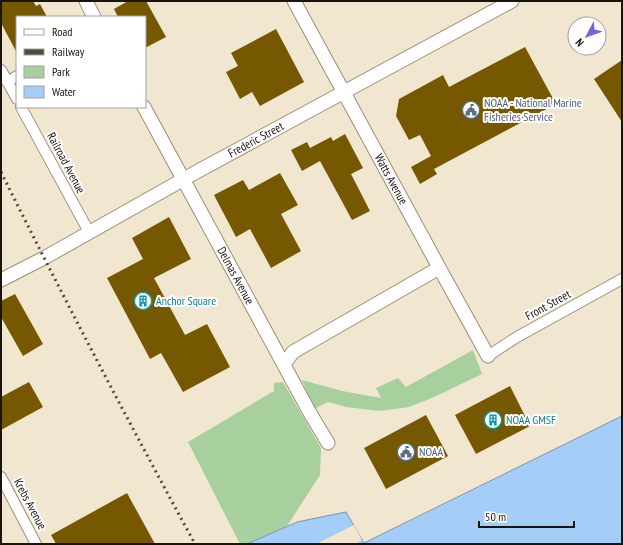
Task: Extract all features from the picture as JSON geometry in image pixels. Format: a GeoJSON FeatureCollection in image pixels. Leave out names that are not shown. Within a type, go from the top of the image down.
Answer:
{"type":"FeatureCollection","features":[{"type":"Feature","properties":{"kind":"street"},"geometry":{"type":"LineString","coordinates":[[86,1],[94,16]]}},
{"type":"Feature","properties":{"kind":"street","name":"Watts Avenue"},"geometry":{"type":"LineString","coordinates":[[294,1],[488,356]]}},
{"type":"Feature","properties":{"kind":"street","name":"Frederic Street"},"geometry":{"type":"LineString","coordinates":[[1,280],[44,258],[184,179],[512,1]]}},
{"type":"Feature","properties":{"kind":"street"},"geometry":{"type":"LineString","coordinates":[[1,70],[16,97]]}},
{"type":"Feature","properties":{"kind":"street"},"geometry":{"type":"LineString","coordinates":[[7,82],[16,77]]}},
{"type":"Feature","properties":{"kind":"street","name":"Railroad Avenue"},"geometry":{"type":"LineString","coordinates":[[22,108],[89,232]]}},
{"type":"Feature","properties":{"kind":"street","name":"Delmas Avenue"},"geometry":{"type":"LineString","coordinates":[[145,108],[310,413],[328,443]]}},
{"type":"Feature","properties":{"kind":"street"},"geometry":{"type":"LineString","coordinates":[[284,364],[293,352],[439,268]]}},
{"type":"Feature","properties":{"kind":"street","name":"Front Street"},"geometry":{"type":"LineString","coordinates":[[488,356],[517,337],[622,279]]}},
{"type":"Feature","properties":{"kind":"street","name":"Krebs Avenue"},"geometry":{"type":"LineString","coordinates":[[1,477],[36,544]]}},
{"type":"Feature","properties":{"kind":"green space"},"geometry":{"type":"Polygon","coordinates":[[[473,350],[482,374],[432,398],[409,407],[379,411],[346,407],[328,402],[314,409],[302,380],[342,391],[381,398],[376,388],[398,378],[406,387],[473,350]]]}},
{"type":"Feature","properties":{"kind":"green space"},"geometry":{"type":"Polygon","coordinates":[[[283,382],[321,448],[320,475],[287,526],[247,544],[240,544],[188,442],[274,391],[274,383],[283,382]]]}},
{"type":"Feature","properties":{"kind":"water"},"geometry":{"type":"Polygon","coordinates":[[[622,416],[622,544],[247,544],[297,522],[346,512],[364,543],[622,416]]]}},
{"type":"Feature","properties":{"kind":"pier"},"geometry":{"type":"Polygon","coordinates":[[[354,525],[362,540],[355,544],[316,544],[354,525]]]}},
{"type":"Feature","properties":{"kind":"building"},"geometry":{"type":"Polygon","coordinates":[[[1,1],[33,1],[36,6],[40,4],[46,16],[16,16],[16,51],[1,23],[1,1]]]}},
{"type":"Feature","properties":{"kind":"building"},"geometry":{"type":"Polygon","coordinates":[[[128,1],[146,1],[166,37],[146,47],[146,16],[118,16],[114,9],[128,1]]]}},
{"type":"Feature","properties":{"kind":"building"},"geometry":{"type":"Polygon","coordinates":[[[276,29],[304,82],[260,106],[252,92],[240,99],[226,72],[238,66],[231,53],[276,29]]]}},
{"type":"Feature","properties":{"kind":"building","name":"NOAA - National Marine Fisheries Service"},"geometry":{"type":"Polygon","coordinates":[[[525,47],[556,104],[434,169],[437,174],[420,184],[411,167],[431,156],[420,135],[409,140],[396,116],[399,99],[443,75],[449,87],[525,47]]]}},
{"type":"Feature","properties":{"kind":"building"},"geometry":{"type":"Polygon","coordinates":[[[622,60],[622,122],[594,79],[622,60]]]}},
{"type":"Feature","properties":{"kind":"building"},"geometry":{"type":"Polygon","coordinates":[[[345,134],[363,168],[351,174],[370,211],[352,220],[320,161],[302,171],[291,150],[307,142],[310,148],[331,137],[333,141],[345,134]]]}},
{"type":"Feature","properties":{"kind":"building"},"geometry":{"type":"Polygon","coordinates":[[[280,173],[298,205],[281,214],[301,251],[271,268],[250,229],[236,237],[214,195],[243,180],[249,190],[280,173]]]}},
{"type":"Feature","properties":{"kind":"building","name":"Anchor Square"},"geometry":{"type":"Polygon","coordinates":[[[169,217],[191,259],[154,278],[185,335],[207,324],[230,367],[183,392],[161,353],[150,359],[107,278],[143,259],[132,238],[169,217]]]}},
{"type":"Feature","properties":{"kind":"building"},"geometry":{"type":"Polygon","coordinates":[[[15,294],[43,344],[23,356],[1,317],[1,301],[15,294]]]}},
{"type":"Feature","properties":{"kind":"building"},"geometry":{"type":"Polygon","coordinates":[[[29,382],[43,407],[1,430],[1,397],[29,382]]]}},
{"type":"Feature","properties":{"kind":"building","name":"NOAA GMSF"},"geometry":{"type":"Polygon","coordinates":[[[510,386],[530,426],[476,454],[455,415],[510,386]]]}},
{"type":"Feature","properties":{"kind":"building","name":"NOAA"},"geometry":{"type":"Polygon","coordinates":[[[426,415],[448,456],[386,489],[364,448],[426,415]]]}},
{"type":"Feature","properties":{"kind":"building"},"geometry":{"type":"Polygon","coordinates":[[[127,493],[155,544],[56,544],[51,535],[127,493]]]}},
{"type":"Feature","properties":{"kind":"railway"},"geometry":{"type":"LineString","coordinates":[[1,172],[96,359],[195,544]]}},
{"type":"Feature","properties":{"kind":"place","name":"NOAA - National Marine Fisheries Service"},"geometry":{"type":"Point","coordinates":[471,110]}},
{"type":"Feature","properties":{"kind":"place","name":"Anchor Square"},"geometry":{"type":"Point","coordinates":[143,301]}},
{"type":"Feature","properties":{"kind":"place","name":"NOAA GMSF"},"geometry":{"type":"Point","coordinates":[493,420]}},
{"type":"Feature","properties":{"kind":"place","name":"NOAA"},"geometry":{"type":"Point","coordinates":[406,452]}}]}
